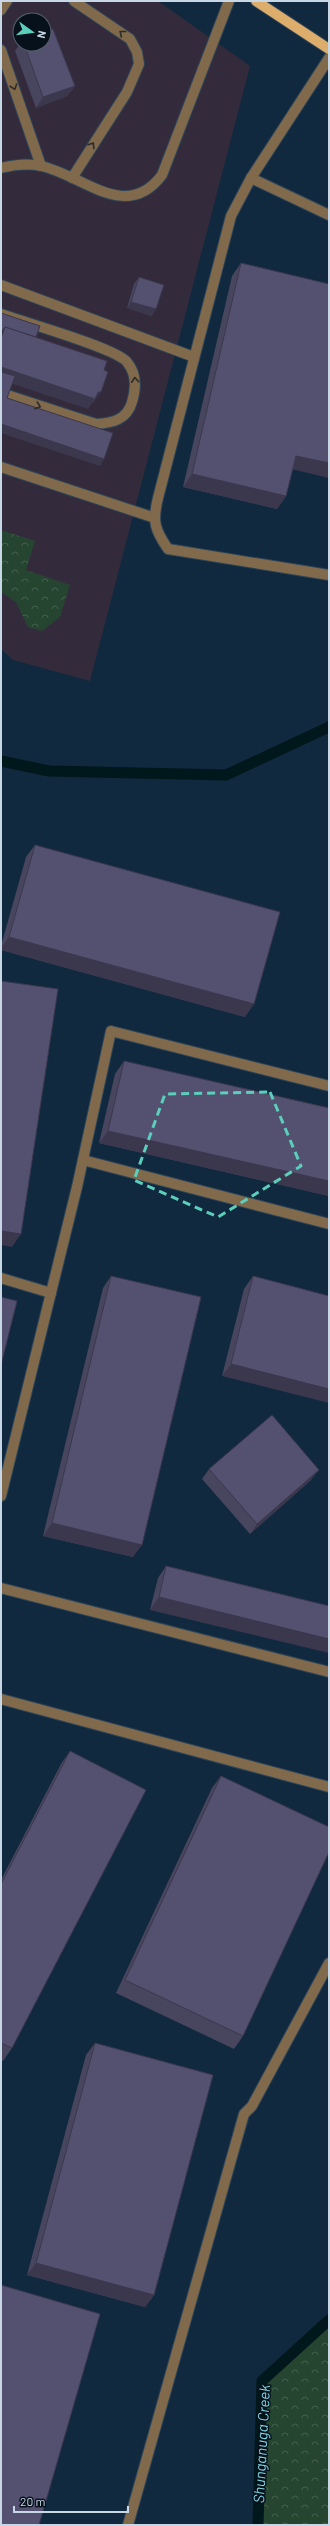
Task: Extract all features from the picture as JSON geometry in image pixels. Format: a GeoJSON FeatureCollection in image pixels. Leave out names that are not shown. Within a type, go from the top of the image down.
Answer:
{"type":"FeatureCollection","features":[{"type":"Feature","properties":{"kind":"main road"},"geometry":{"type":"LineString","coordinates":[[256,1],[329,49]]}},
{"type":"Feature","properties":{"kind":"street"},"geometry":{"type":"LineString","coordinates":[[1,10],[7,1]]}},
{"type":"Feature","properties":{"kind":"street"},"geometry":{"type":"LineString","coordinates":[[72,178],[126,92],[138,64],[137,52],[130,39],[74,1]]}},
{"type":"Feature","properties":{"kind":"street"},"geometry":{"type":"LineString","coordinates":[[1,168],[11,165],[41,166],[116,196],[136,196],[153,188],[162,175],[229,1]]}},
{"type":"Feature","properties":{"kind":"street"},"geometry":{"type":"LineString","coordinates":[[1,50],[41,166]]}},
{"type":"Feature","properties":{"kind":"street"},"geometry":{"type":"LineString","coordinates":[[329,58],[251,178],[231,216],[156,506],[155,518],[156,531],[168,549],[329,575]]}},
{"type":"Feature","properties":{"kind":"street"},"geometry":{"type":"LineString","coordinates":[[251,178],[329,214]]}},
{"type":"Feature","properties":{"kind":"street"},"geometry":{"type":"LineString","coordinates":[[1,285],[194,357]]}},
{"type":"Feature","properties":{"kind":"street"},"geometry":{"type":"LineString","coordinates":[[1,314],[107,350],[127,361],[134,374],[135,392],[131,405],[125,415],[112,423],[96,424],[1,394]]}},
{"type":"Feature","properties":{"kind":"street"},"geometry":{"type":"LineString","coordinates":[[1,467],[155,518]]}},
{"type":"Feature","properties":{"kind":"street"},"geometry":{"type":"LineString","coordinates":[[1,1496],[83,1160],[111,1031],[329,1086]]}},
{"type":"Feature","properties":{"kind":"street"},"geometry":{"type":"LineString","coordinates":[[83,1160],[329,1224]]}},
{"type":"Feature","properties":{"kind":"street"},"geometry":{"type":"LineString","coordinates":[[1,1278],[51,1293]]}},
{"type":"Feature","properties":{"kind":"street"},"geometry":{"type":"LineString","coordinates":[[1,1588],[329,1672]]}},
{"type":"Feature","properties":{"kind":"street"},"geometry":{"type":"LineString","coordinates":[[1,1698],[329,1787]]}},
{"type":"Feature","properties":{"kind":"street"},"geometry":{"type":"LineString","coordinates":[[128,2525],[244,2114],[252,2106],[329,1963]]}},
{"type":"Feature","properties":{"kind":"highlighted area"},"geometry":{"type":"Polygon","coordinates":[[[270,1092],[301,1166],[218,1217],[134,1180],[165,1094],[270,1092]]]}},
{"type":"Feature","properties":{"kind":"shaded area"},"geometry":{"type":"Polygon","coordinates":[[[1,1],[158,1],[250,66],[90,681],[13,660],[1,649],[1,1]]]}},
{"type":"Feature","properties":{"kind":"green space"},"geometry":{"type":"Polygon","coordinates":[[[1,530],[35,541],[26,570],[70,585],[60,617],[42,631],[28,627],[16,602],[1,592],[1,530]]]}},
{"type":"Feature","properties":{"kind":"green space"},"geometry":{"type":"Polygon","coordinates":[[[329,2320],[329,2525],[258,2525],[262,2381],[329,2320]]]}},
{"type":"Feature","properties":{"kind":"building"},"geometry":{"type":"Polygon","coordinates":[[[52,29],[75,86],[43,97],[27,52],[52,52],[52,29]]]}},
{"type":"Feature","properties":{"kind":"building"},"geometry":{"type":"Polygon","coordinates":[[[241,263],[329,284],[329,463],[296,456],[286,496],[192,474],[241,263]]]}},
{"type":"Feature","properties":{"kind":"building"},"geometry":{"type":"Polygon","coordinates":[[[139,277],[164,285],[156,309],[131,302],[139,277]]]}},
{"type":"Feature","properties":{"kind":"building"},"geometry":{"type":"Polygon","coordinates":[[[1,313],[40,326],[36,337],[5,327],[1,333],[1,313]]]}},
{"type":"Feature","properties":{"kind":"building"},"geometry":{"type":"Polygon","coordinates":[[[5,327],[107,361],[104,370],[108,372],[101,392],[98,392],[95,399],[1,367],[1,338],[5,327]]]}},
{"type":"Feature","properties":{"kind":"building"},"geometry":{"type":"Polygon","coordinates":[[[1,372],[15,376],[7,398],[113,433],[104,459],[1,424],[1,372]]]}},
{"type":"Feature","properties":{"kind":"building"},"geometry":{"type":"Polygon","coordinates":[[[35,845],[280,912],[254,1004],[9,937],[35,845]]]}},
{"type":"Feature","properties":{"kind":"building"},"geometry":{"type":"Polygon","coordinates":[[[1,981],[58,989],[21,1234],[1,1231],[1,981]]]}},
{"type":"Feature","properties":{"kind":"building"},"geometry":{"type":"Polygon","coordinates":[[[124,1061],[329,1108],[329,1181],[108,1131],[124,1061]]]}},
{"type":"Feature","properties":{"kind":"building"},"geometry":{"type":"Polygon","coordinates":[[[111,1276],[201,1297],[142,1545],[52,1523],[111,1276]]]}},
{"type":"Feature","properties":{"kind":"building"},"geometry":{"type":"Polygon","coordinates":[[[253,1276],[329,1296],[329,1389],[231,1364],[253,1276]]]}},
{"type":"Feature","properties":{"kind":"building"},"geometry":{"type":"Polygon","coordinates":[[[1,1297],[17,1301],[1,1365],[1,1297]]]}},
{"type":"Feature","properties":{"kind":"building"},"geometry":{"type":"Polygon","coordinates":[[[272,1415],[319,1470],[257,1524],[209,1469],[272,1415]]]}},
{"type":"Feature","properties":{"kind":"building"},"geometry":{"type":"Polygon","coordinates":[[[166,1566],[329,1606],[329,1639],[159,1597],[166,1566]]]}},
{"type":"Feature","properties":{"kind":"building"},"geometry":{"type":"Polygon","coordinates":[[[70,1751],[146,1790],[12,2048],[1,2043],[1,1884],[70,1751]]]}},
{"type":"Feature","properties":{"kind":"building"},"geometry":{"type":"Polygon","coordinates":[[[221,1776],[329,1827],[329,1852],[243,2036],[125,1980],[221,1776]]]}},
{"type":"Feature","properties":{"kind":"building"},"geometry":{"type":"Polygon","coordinates":[[[95,2043],[213,2075],[154,2295],[36,2263],[95,2043]]]}},
{"type":"Feature","properties":{"kind":"building"},"geometry":{"type":"Polygon","coordinates":[[[1,2285],[100,2314],[39,2525],[1,2525],[1,2285]]]}},
{"type":"Feature","properties":{"kind":"waterway"},"geometry":{"type":"LineString","coordinates":[[1,761],[49,771],[226,775],[329,727]]}},
{"type":"Feature","properties":{"kind":"waterway","name":"Shunganuga Creek"},"geometry":{"type":"LineString","coordinates":[[258,2525],[262,2381],[329,2320]]}}]}
